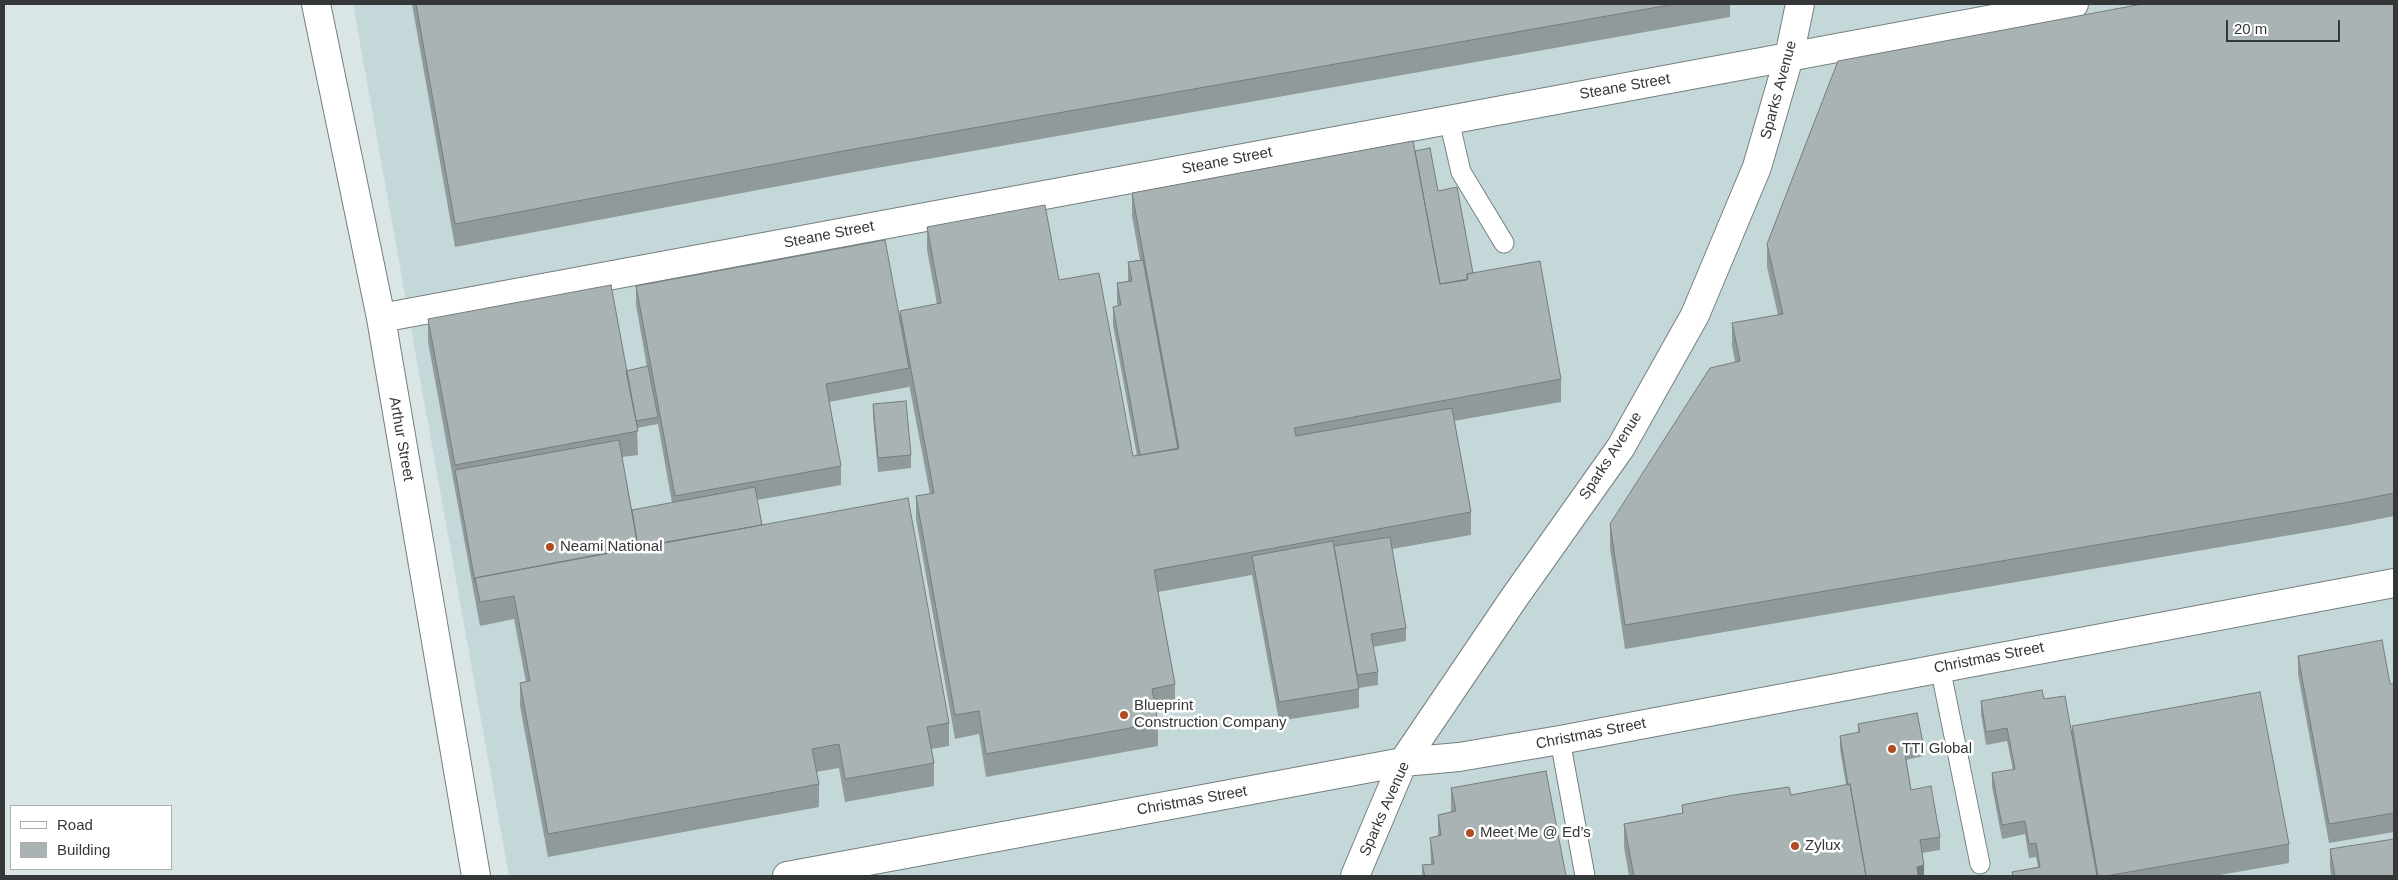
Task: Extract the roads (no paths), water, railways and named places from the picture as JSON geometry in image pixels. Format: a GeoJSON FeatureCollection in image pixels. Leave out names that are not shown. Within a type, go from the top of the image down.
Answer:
{"type":"FeatureCollection","features":[{"type":"Feature","properties":{"kind":"street","name":"Arthur Street"},"geometry":{"type":"LineString","coordinates":[[316,4],[381,318],[476,876]]}},
{"type":"Feature","properties":{"kind":"street","name":"Sparks Avenue"},"geometry":{"type":"LineString","coordinates":[[1355,876],[1403,762],[1514,598],[1621,447],[1694,315],[1758,167],[1789,56],[1800,4]]}},
{"type":"Feature","properties":{"kind":"street","name":"Steane Street"},"geometry":{"type":"LineString","coordinates":[[381,318],[2074,4]]}},
{"type":"Feature","properties":{"kind":"street","name":"Christmas Street"},"geometry":{"type":"LineString","coordinates":[[787,876],[1403,762],[1459,757],[1560,740],[2394,582]]}},
{"type":"Feature","properties":{"kind":"lane"},"geometry":{"type":"LineString","coordinates":[[1449,120],[1461,172],[1504,243]]}},
{"type":"Feature","properties":{"kind":"lane"},"geometry":{"type":"LineString","coordinates":[[1940,667],[1980,864]]}},
{"type":"Feature","properties":{"kind":"lane"},"geometry":{"type":"LineString","coordinates":[[1560,740],[1585,876]]}},
{"type":"Feature","properties":{"kind":"place","name":"Neami National"},"geometry":{"type":"Point","coordinates":[550,547]}},
{"type":"Feature","properties":{"kind":"place","name":"Blueprint Construction Company"},"geometry":{"type":"Point","coordinates":[1124,715]}},
{"type":"Feature","properties":{"kind":"place","name":"TTI Global"},"geometry":{"type":"Point","coordinates":[1892,749]}},
{"type":"Feature","properties":{"kind":"place","name":"Meet Me @ Ed’s"},"geometry":{"type":"Point","coordinates":[1470,833]}},
{"type":"Feature","properties":{"kind":"place","name":"Zylux"},"geometry":{"type":"Point","coordinates":[1795,846]}}]}
